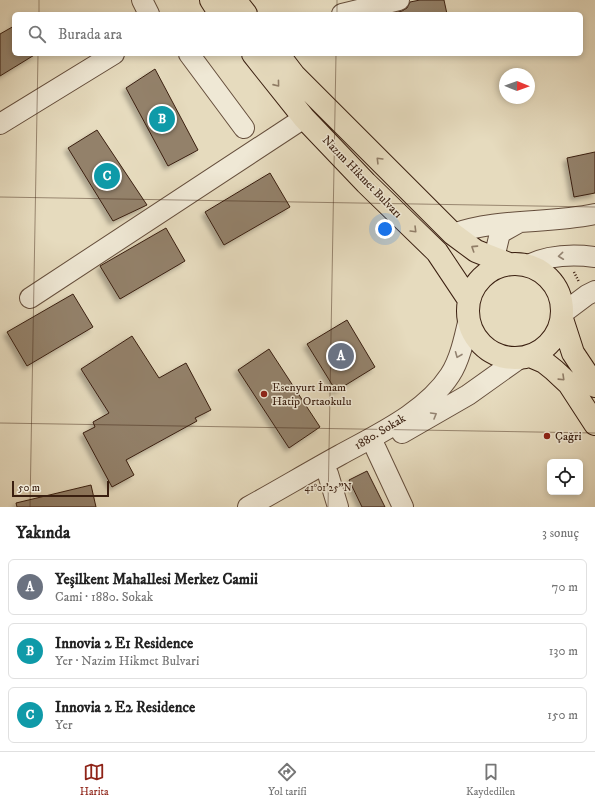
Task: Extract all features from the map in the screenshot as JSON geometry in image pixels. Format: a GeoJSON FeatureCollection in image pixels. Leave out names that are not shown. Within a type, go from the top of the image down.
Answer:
{"type":"FeatureCollection","features":[{"type":"Feature","properties":{"kind":"main road"},"geometry":{"type":"LineString","coordinates":[[211,0],[219,12]]}},
{"type":"Feature","properties":{"kind":"main road"},"geometry":{"type":"LineString","coordinates":[[235,0],[244,12]]}},
{"type":"Feature","properties":{"kind":"main road","name":"Nazım Hikmet Bulvarı"},"geometry":{"type":"LineString","coordinates":[[254,56],[304,118],[366,183],[437,252],[469,309]]}},
{"type":"Feature","properties":{"kind":"main road","name":"Nazım Hikmet Bulvarı"},"geometry":{"type":"LineString","coordinates":[[280,56],[294,75],[453,234],[476,250],[510,263]]}},
{"type":"Feature","properties":{"kind":"main road"},"geometry":{"type":"LineString","coordinates":[[595,386],[573,353],[562,316],[560,295],[551,280],[537,268],[510,263],[491,270],[484,276],[472,291],[469,309],[475,335],[486,348],[502,356],[525,357],[544,362],[569,384],[595,424]]}},
{"type":"Feature","properties":{"kind":"main road"},"geometry":{"type":"LineString","coordinates":[[525,357],[539,352],[552,341],[560,327],[562,316]]}},
{"type":"Feature","properties":{"kind":"street"},"geometry":{"type":"LineString","coordinates":[[142,0],[148,12]]}},
{"type":"Feature","properties":{"kind":"street"},"geometry":{"type":"LineString","coordinates":[[350,12],[399,0]]}},
{"type":"Feature","properties":{"kind":"street"},"geometry":{"type":"LineString","coordinates":[[0,124],[111,56]]}},
{"type":"Feature","properties":{"kind":"street"},"geometry":{"type":"LineString","coordinates":[[191,56],[244,128]]}},
{"type":"Feature","properties":{"kind":"street"},"geometry":{"type":"LineString","coordinates":[[30,298],[304,118]]}},
{"type":"Feature","properties":{"kind":"street"},"geometry":{"type":"LineString","coordinates":[[453,234],[479,226],[576,218],[595,214]]}},
{"type":"Feature","properties":{"kind":"street"},"geometry":{"type":"LineString","coordinates":[[518,223],[500,233],[510,263],[562,256],[595,257]]}},
{"type":"Feature","properties":{"kind":"street"},"geometry":{"type":"LineString","coordinates":[[562,316],[587,295],[588,287]]}},
{"type":"Feature","properties":{"kind":"street","name":"1880. Sokak"},"geometry":{"type":"LineString","coordinates":[[248,507],[378,434],[412,413],[435,393],[450,374],[465,338],[469,309]]}},
{"type":"Feature","properties":{"kind":"street","name":"1880. Sokak"},"geometry":{"type":"LineString","coordinates":[[271,507],[328,474],[376,449],[468,395],[525,357]]}},
{"type":"Feature","properties":{"kind":"street"},"geometry":{"type":"LineString","coordinates":[[376,449],[403,507]]}},
{"type":"Feature","properties":{"kind":"street"},"geometry":{"type":"LineString","coordinates":[[328,474],[338,507]]}},
{"type":"Feature","properties":{"kind":"path"},"geometry":{"type":"LineString","coordinates":[[570,266],[588,287]]}},
{"type":"Feature","properties":{"kind":"building"},"geometry":{"type":"Polygon","coordinates":[[[420,0],[444,0],[447,12],[398,12],[407,8],[410,2],[420,0]]]}},
{"type":"Feature","properties":{"kind":"building"},"geometry":{"type":"Polygon","coordinates":[[[12,27],[12,56],[33,56],[0,76],[0,34],[12,27]]]}},
{"type":"Feature","properties":{"kind":"building"},"geometry":{"type":"Polygon","coordinates":[[[155,69],[198,150],[168,166],[126,88],[155,69]]]}},
{"type":"Feature","properties":{"kind":"building"},"geometry":{"type":"Polygon","coordinates":[[[97,130],[147,205],[113,221],[68,148],[97,130]]]}},
{"type":"Feature","properties":{"kind":"building"},"geometry":{"type":"Polygon","coordinates":[[[595,152],[595,193],[574,197],[567,158],[595,152]]]}},
{"type":"Feature","properties":{"kind":"building"},"geometry":{"type":"Polygon","coordinates":[[[270,173],[290,207],[224,245],[205,212],[270,173]]]}},
{"type":"Feature","properties":{"kind":"building"},"geometry":{"type":"Polygon","coordinates":[[[166,228],[185,261],[120,299],[100,266],[166,228]]]}},
{"type":"Feature","properties":{"kind":"building"},"geometry":{"type":"Polygon","coordinates":[[[73,294],[93,327],[27,366],[7,332],[73,294]]]}},
{"type":"Feature","properties":{"kind":"building"},"geometry":{"type":"Polygon","coordinates":[[[347,320],[375,367],[336,391],[307,344],[347,320]]]}},
{"type":"Feature","properties":{"kind":"building"},"geometry":{"type":"Polygon","coordinates":[[[132,336],[159,378],[186,363],[211,410],[195,418],[197,421],[126,460],[134,475],[112,487],[83,433],[95,427],[93,422],[109,413],[81,369],[132,336]]]}},
{"type":"Feature","properties":{"kind":"building"},"geometry":{"type":"Polygon","coordinates":[[[269,349],[320,427],[289,448],[238,370],[269,349]]]}},
{"type":"Feature","properties":{"kind":"building"},"geometry":{"type":"Polygon","coordinates":[[[367,471],[385,507],[362,507],[349,480],[367,471]]]}},
{"type":"Feature","properties":{"kind":"building"},"geometry":{"type":"Polygon","coordinates":[[[91,485],[96,507],[17,507],[16,503],[91,485]]]}},
{"type":"Feature","properties":{"kind":"place","name":"Innovia 2 E1 Residence"},"geometry":{"type":"Point","coordinates":[162,119]}},
{"type":"Feature","properties":{"kind":"place","name":"Innovia 2 E2 Residence"},"geometry":{"type":"Point","coordinates":[107,176]}},
{"type":"Feature","properties":{"kind":"place","name":"Yeşilkent Mahallesi Merkez Camii"},"geometry":{"type":"Point","coordinates":[341,356]}},
{"type":"Feature","properties":{"kind":"place","name":"Esenyurt İmam Hatip Ortaokulu"},"geometry":{"type":"Point","coordinates":[264,394]}},
{"type":"Feature","properties":{"kind":"place","name":"Çağri"},"geometry":{"type":"Point","coordinates":[547,436]}}]}
